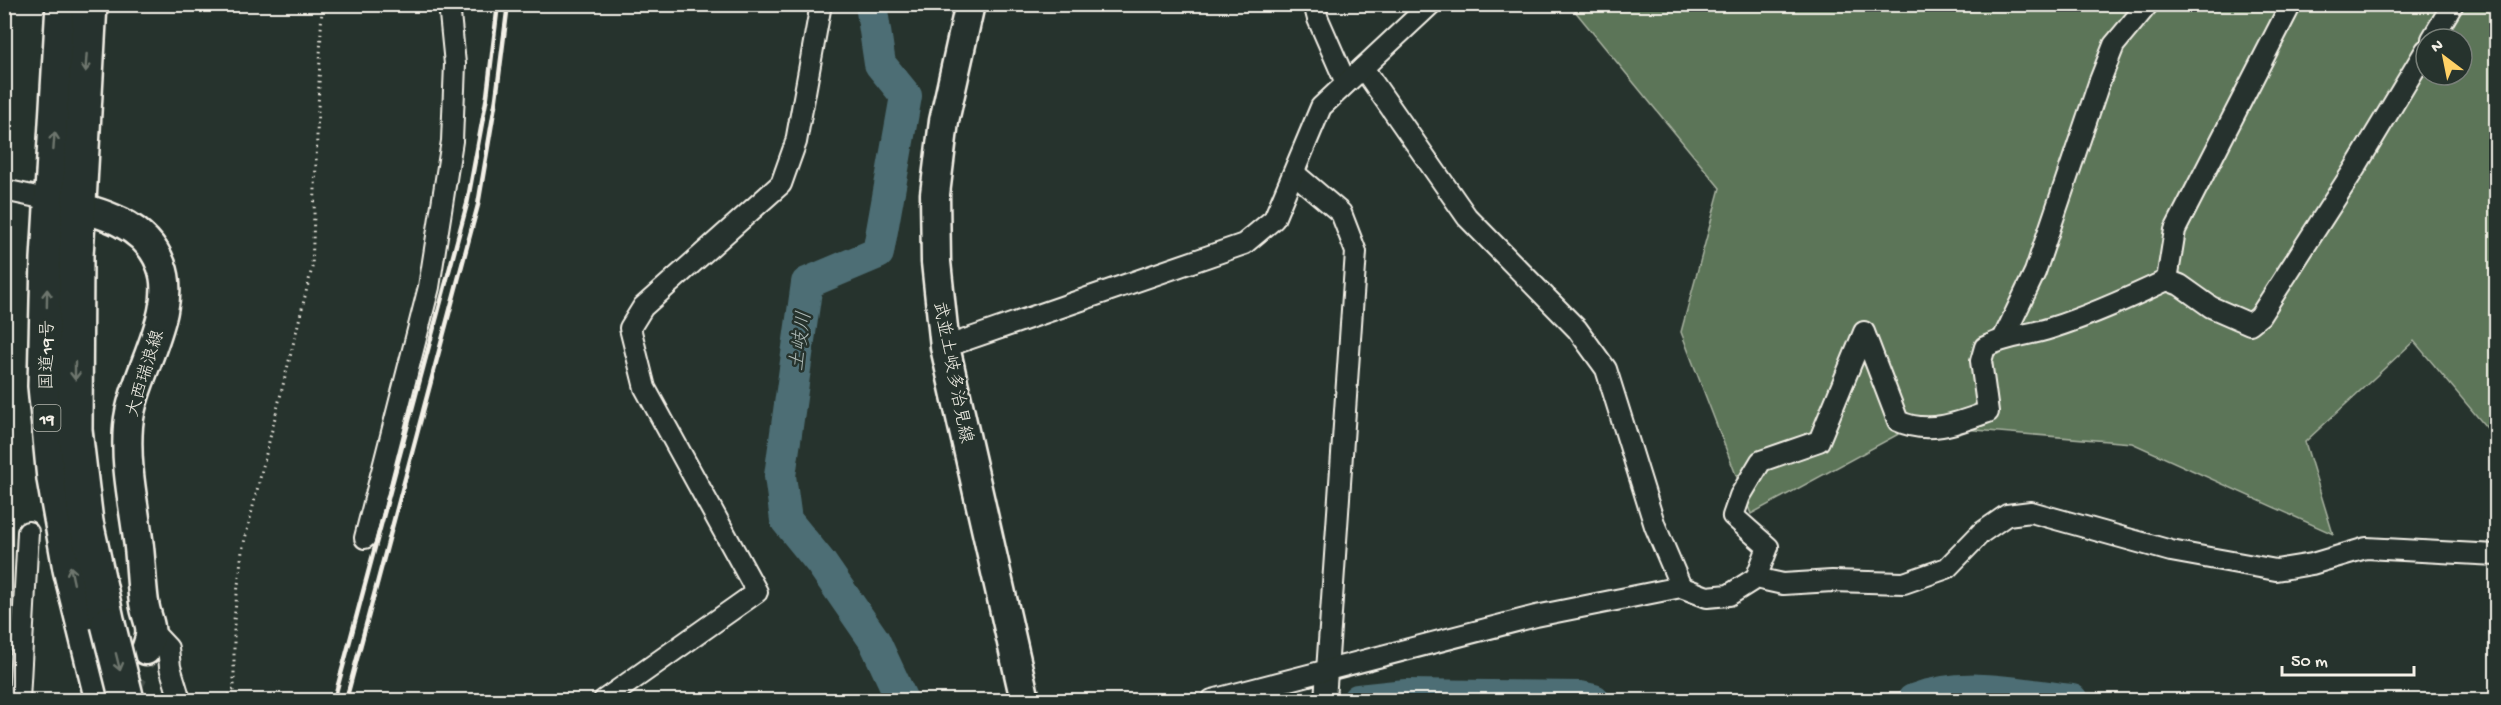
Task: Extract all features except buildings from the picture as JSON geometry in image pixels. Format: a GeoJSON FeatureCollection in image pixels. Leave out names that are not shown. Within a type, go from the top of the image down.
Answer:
{"type":"FeatureCollection","features":[{"type":"Feature","properties":{"kind":"highway","name":"国道19号"},"geometry":{"type":"LineString","coordinates":[[63,4],[65,204],[75,291],[75,430],[102,700]]}},
{"type":"Feature","properties":{"kind":"highway","name":"国道19号"},"geometry":{"type":"LineString","coordinates":[[65,204],[90,4]]}},
{"type":"Feature","properties":{"kind":"highway","name":"国道19号"},"geometry":{"type":"LineString","coordinates":[[96,628],[127,700]]}},
{"type":"Feature","properties":{"kind":"main road","name":"武並土岐多治見線"},"geometry":{"type":"LineString","coordinates":[[970,4],[944,121],[935,194],[936,262],[945,347],[1025,700]]}},
{"type":"Feature","properties":{"kind":"main road","name":"大西瑞浪線"},"geometry":{"type":"LineString","coordinates":[[65,204],[140,232],[153,248],[167,285],[160,322],[140,375],[128,424],[129,490],[138,538],[149,641]]}},
{"type":"Feature","properties":{"kind":"street"},"geometry":{"type":"LineString","coordinates":[[365,538],[433,265],[452,141],[455,64],[449,4]]}},
{"type":"Feature","properties":{"kind":"street"},"geometry":{"type":"LineString","coordinates":[[604,700],[757,592],[645,388],[630,328],[643,307],[781,184],[796,142],[822,4]]}},
{"type":"Feature","properties":{"kind":"street"},"geometry":{"type":"LineString","coordinates":[[1314,4],[1318,19],[1346,83]]}},
{"type":"Feature","properties":{"kind":"street"},"geometry":{"type":"LineString","coordinates":[[945,347],[1244,244],[1274,219],[1295,174],[1321,107],[1431,4]]}},
{"type":"Feature","properties":{"kind":"street"},"geometry":{"type":"LineString","coordinates":[[2004,337],[2035,272],[2114,45],[2148,4]]}},
{"type":"Feature","properties":{"kind":"street"},"geometry":{"type":"LineString","coordinates":[[2167,280],[2175,230],[2291,4]]}},
{"type":"Feature","properties":{"kind":"street"},"geometry":{"type":"LineString","coordinates":[[2439,27],[2452,4]]}},
{"type":"Feature","properties":{"kind":"street"},"geometry":{"type":"LineString","coordinates":[[1364,69],[1467,217],[1577,329],[1606,369],[1655,526],[1681,587]]}},
{"type":"Feature","properties":{"kind":"street"},"geometry":{"type":"LineString","coordinates":[[1212,700],[1536,616],[1681,587],[1707,597],[1729,595],[1756,578],[1768,547],[1733,516],[1740,496],[1761,461],[1819,441],[1864,332],[1898,421],[1914,428],[1955,424],[1988,412],[1981,361],[1985,347],[2004,337],[2048,329],[2101,311],[2167,280],[2181,285],[2211,307],[2250,324],[2260,316],[2355,168],[2414,70]]}},
{"type":"Feature","properties":{"kind":"street"},"geometry":{"type":"LineString","coordinates":[[1295,174],[1341,213],[1356,252],[1325,700]]}},
{"type":"Feature","properties":{"kind":"street"},"geometry":{"type":"LineString","coordinates":[[4,190],[65,204]]}},
{"type":"Feature","properties":{"kind":"street"},"geometry":{"type":"LineString","coordinates":[[1756,578],[1783,584],[1832,581],[1904,583],[1947,568],[1981,533],[2007,515],[2031,512],[2171,551],[2276,570],[2312,564],[2366,548],[2496,555]]}},
{"type":"Feature","properties":{"kind":"street"},"geometry":{"type":"LineString","coordinates":[[19,700],[28,532]]}},
{"type":"Feature","properties":{"kind":"street"},"geometry":{"type":"LineString","coordinates":[[149,641],[168,648],[170,667],[180,700]]}},
{"type":"Feature","properties":{"kind":"path"},"geometry":{"type":"LineString","coordinates":[[225,700],[234,689],[234,620],[242,551],[312,268],[322,4]]}},
{"type":"Feature","properties":{"kind":"green space"},"geometry":{"type":"Polygon","coordinates":[[[1570,5],[2496,5],[2496,439],[2414,341],[2305,442],[2333,534],[2132,443],[1915,425],[1751,514],[1681,332],[1720,188],[1570,5]]]}},
{"type":"Feature","properties":{"kind":"waterway","name":"土岐川"},"geometry":{"type":"LineString","coordinates":[[871,4],[880,64],[906,96],[878,253],[807,283],[780,476],[786,520],[821,563],[874,640],[902,700]]}},
{"type":"Feature","properties":{"kind":"waterway"},"geometry":{"type":"LineString","coordinates":[[1913,700],[1933,694],[1972,690],[1992,690],[2072,700]]}},
{"type":"Feature","properties":{"kind":"waterway"},"geometry":{"type":"LineString","coordinates":[[1358,700],[1406,695],[1581,697],[1594,700]]}},
{"type":"Feature","properties":{"kind":"tunnel"},"geometry":{"type":"LineString","coordinates":[[122,700],[146,650]]}},
{"type":"Feature","properties":{"kind":"railway"},"geometry":{"type":"LineString","coordinates":[[334,700],[467,204],[487,96],[498,4]]}},
{"type":"Feature","properties":{"kind":"railway"},"geometry":{"type":"LineString","coordinates":[[346,700],[478,205],[496,99],[508,4]]}}]}
